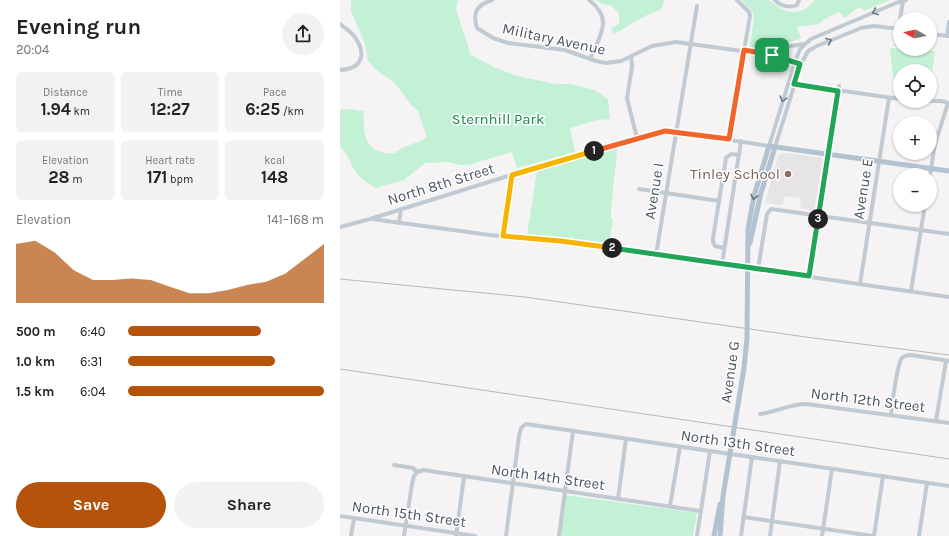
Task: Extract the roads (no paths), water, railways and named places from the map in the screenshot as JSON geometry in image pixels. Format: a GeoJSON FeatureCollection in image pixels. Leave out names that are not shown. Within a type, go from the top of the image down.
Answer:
{"type":"FeatureCollection","features":[{"type":"Feature","properties":{"kind":"main road","name":"North 8th Street"},"geometry":{"type":"LineString","coordinates":[[769,146],[925,168]]}},
{"type":"Feature","properties":{"kind":"main road","name":"Avenue G"},"geometry":{"type":"LineString","coordinates":[[714,536],[723,496],[746,357],[747,276],[750,215],[769,146]]}},
{"type":"Feature","properties":{"kind":"main road","name":"Avenue G"},"geometry":{"type":"LineString","coordinates":[[748,250],[761,193],[775,147]]}},
{"type":"Feature","properties":{"kind":"main road","name":"North 8th Street"},"geometry":{"type":"LineString","coordinates":[[937,170],[949,171]]}},
{"type":"Feature","properties":{"kind":"main road","name":"Avenue G"},"geometry":{"type":"LineString","coordinates":[[720,536],[723,496]]}},
{"type":"Feature","properties":{"kind":"street","name":"Military Avenue"},"geometry":{"type":"LineString","coordinates":[[492,0],[479,6],[476,12],[476,26],[478,30],[499,40],[516,44],[565,50],[602,63],[621,61],[646,48],[660,43],[676,42],[744,50],[772,55],[800,64]]}},
{"type":"Feature","properties":{"kind":"street"},"geometry":{"type":"LineString","coordinates":[[589,0],[599,8],[604,21],[590,59]]}},
{"type":"Feature","properties":{"kind":"street"},"geometry":{"type":"LineString","coordinates":[[729,139],[750,16],[749,12],[737,0]]}},
{"type":"Feature","properties":{"kind":"street"},"geometry":{"type":"LineString","coordinates":[[774,0],[780,4],[792,6],[797,5],[799,0]]}},
{"type":"Feature","properties":{"kind":"street"},"geometry":{"type":"LineString","coordinates":[[772,55],[791,46],[805,44],[816,37],[904,1],[902,12]]}},
{"type":"Feature","properties":{"kind":"street","name":"Avenue I"},"geometry":{"type":"LineString","coordinates":[[656,255],[697,6]]}},
{"type":"Feature","properties":{"kind":"street"},"geometry":{"type":"LineString","coordinates":[[937,35],[948,36],[949,22]]}},
{"type":"Feature","properties":{"kind":"street"},"geometry":{"type":"LineString","coordinates":[[340,24],[354,35],[362,53],[360,60],[355,66],[349,69],[340,70]]}},
{"type":"Feature","properties":{"kind":"street"},"geometry":{"type":"LineString","coordinates":[[800,64],[806,54],[814,47],[856,29],[874,26],[893,28]]}},
{"type":"Feature","properties":{"kind":"street","name":"Avenue G"},"geometry":{"type":"LineString","coordinates":[[769,146],[798,53],[805,44]]}},
{"type":"Feature","properties":{"kind":"street"},"geometry":{"type":"LineString","coordinates":[[630,56],[632,67],[627,98],[637,138]]}},
{"type":"Feature","properties":{"kind":"street","name":"Avenue G"},"geometry":{"type":"LineString","coordinates":[[775,147],[800,64]]}},
{"type":"Feature","properties":{"kind":"street"},"geometry":{"type":"LineString","coordinates":[[794,84],[893,98]]}},
{"type":"Feature","properties":{"kind":"street"},"geometry":{"type":"LineString","coordinates":[[809,276],[839,86]]}},
{"type":"Feature","properties":{"kind":"street","name":"Avenue E"},"geometry":{"type":"LineString","coordinates":[[860,284],[889,98]]}},
{"type":"Feature","properties":{"kind":"street"},"geometry":{"type":"LineString","coordinates":[[931,168],[935,144],[949,103],[937,101]]}},
{"type":"Feature","properties":{"kind":"street","name":"North 8th Street"},"geometry":{"type":"LineString","coordinates":[[340,227],[637,138],[665,131],[729,139],[769,146]]}},
{"type":"Feature","properties":{"kind":"street"},"geometry":{"type":"LineString","coordinates":[[722,264],[741,141]]}},
{"type":"Feature","properties":{"kind":"street"},"geometry":{"type":"LineString","coordinates":[[724,248],[715,246],[713,240],[719,201],[726,158],[731,154],[739,155]]}},
{"type":"Feature","properties":{"kind":"street"},"geometry":{"type":"LineString","coordinates":[[503,236],[512,175]]}},
{"type":"Feature","properties":{"kind":"street"},"geometry":{"type":"LineString","coordinates":[[639,189],[719,201]]}},
{"type":"Feature","properties":{"kind":"street"},"geometry":{"type":"LineString","coordinates":[[399,223],[401,209]]}},
{"type":"Feature","properties":{"kind":"street"},"geometry":{"type":"LineString","coordinates":[[758,269],[767,214],[769,210],[774,209],[949,234]]}},
{"type":"Feature","properties":{"kind":"street"},"geometry":{"type":"LineString","coordinates":[[911,291],[924,212]]}},
{"type":"Feature","properties":{"kind":"street"},"geometry":{"type":"LineString","coordinates":[[370,219],[503,236],[561,241],[949,297]]}},
{"type":"Feature","properties":{"kind":"street"},"geometry":{"type":"LineString","coordinates":[[891,415],[900,364],[904,356],[911,355],[948,361],[936,421]]}},
{"type":"Feature","properties":{"kind":"street","name":"North 12th Street"},"geometry":{"type":"LineString","coordinates":[[760,414],[772,412],[796,404],[806,404],[949,423]]}},
{"type":"Feature","properties":{"kind":"street","name":"North 13th Street"},"geometry":{"type":"LineString","coordinates":[[512,483],[519,436],[523,426],[529,424],[949,486]]}},
{"type":"Feature","properties":{"kind":"street"},"geometry":{"type":"LineString","coordinates":[[559,536],[573,431]]}},
{"type":"Feature","properties":{"kind":"street"},"geometry":{"type":"LineString","coordinates":[[618,499],[626,439]]}},
{"type":"Feature","properties":{"kind":"street"},"geometry":{"type":"LineString","coordinates":[[670,506],[680,447]]}},
{"type":"Feature","properties":{"kind":"street"},"geometry":{"type":"LineString","coordinates":[[697,536],[710,451]]}},
{"type":"Feature","properties":{"kind":"street"},"geometry":{"type":"LineString","coordinates":[[740,536],[752,457]]}},
{"type":"Feature","properties":{"kind":"street"},"geometry":{"type":"LineString","coordinates":[[770,536],[780,461]]}},
{"type":"Feature","properties":{"kind":"street","name":"North 14th Street"},"geometry":{"type":"LineString","coordinates":[[394,465],[413,468],[417,472],[422,470],[700,511]]}},
{"type":"Feature","properties":{"kind":"street"},"geometry":{"type":"LineString","coordinates":[[822,536],[832,469]]}},
{"type":"Feature","properties":{"kind":"street"},"geometry":{"type":"LineString","coordinates":[[404,536],[413,480],[417,472]]}},
{"type":"Feature","properties":{"kind":"street"},"geometry":{"type":"LineString","coordinates":[[456,535],[464,476]]}},
{"type":"Feature","properties":{"kind":"street"},"geometry":{"type":"LineString","coordinates":[[743,517],[873,536],[883,476]]}},
{"type":"Feature","properties":{"kind":"street"},"geometry":{"type":"LineString","coordinates":[[506,536],[512,483]]}},
{"type":"Feature","properties":{"kind":"street"},"geometry":{"type":"LineString","coordinates":[[919,536],[927,483]]}},
{"type":"Feature","properties":{"kind":"street","name":"North 15th Street"},"geometry":{"type":"LineString","coordinates":[[340,516],[456,535],[475,536]]}},
{"type":"Feature","properties":{"kind":"street"},"geometry":{"type":"LineString","coordinates":[[351,536],[354,518]]}},
{"type":"Feature","properties":{"kind":"railway"},"geometry":{"type":"LineString","coordinates":[[340,279],[525,297],[813,338],[949,355]]}},
{"type":"Feature","properties":{"kind":"railway"},"geometry":{"type":"LineString","coordinates":[[340,369],[949,459]]}},
{"type":"Feature","properties":{"kind":"place","name":"Tinley School"},"geometry":{"type":"Point","coordinates":[788,174]}},
{"type":"Feature","properties":{"kind":"park label","name":"Sternhill Park"},"geometry":{"type":"Point","coordinates":[498,119]}}]}
